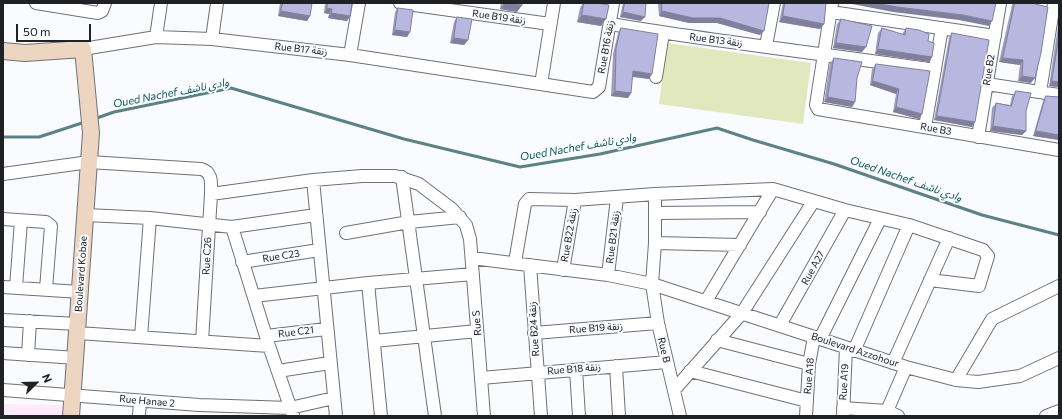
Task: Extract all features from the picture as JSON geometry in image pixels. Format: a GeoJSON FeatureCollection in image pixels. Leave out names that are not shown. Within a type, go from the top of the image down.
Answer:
{"type":"FeatureCollection","features":[{"type":"Feature","properties":{"kind":"main road","name":"Rue B17 زنقة"},"geometry":{"type":"LineString","coordinates":[[3,51],[25,53],[83,49]]}},
{"type":"Feature","properties":{"kind":"main road","name":"Boulevard Kobae"},"geometry":{"type":"LineString","coordinates":[[71,416],[91,133],[83,49]]}},
{"type":"Feature","properties":{"kind":"street"},"geometry":{"type":"LineString","coordinates":[[36,3],[53,4],[98,13],[102,11],[105,3]]}},
{"type":"Feature","properties":{"kind":"street"},"geometry":{"type":"LineString","coordinates":[[156,37],[161,3]]}},
{"type":"Feature","properties":{"kind":"street"},"geometry":{"type":"LineString","coordinates":[[212,39],[217,3]]}},
{"type":"Feature","properties":{"kind":"street"},"geometry":{"type":"LineString","coordinates":[[350,54],[359,3]]}},
{"type":"Feature","properties":{"kind":"street","name":"Rue B19 زنقة"},"geometry":{"type":"LineString","coordinates":[[400,3],[550,24]]}},
{"type":"Feature","properties":{"kind":"street"},"geometry":{"type":"LineString","coordinates":[[541,84],[554,3]]}},
{"type":"Feature","properties":{"kind":"street","name":"Rue B16 زنقة"},"geometry":{"type":"LineString","coordinates":[[596,90],[599,87],[613,3]]}},
{"type":"Feature","properties":{"kind":"street"},"geometry":{"type":"LineString","coordinates":[[766,46],[774,3]]}},
{"type":"Feature","properties":{"kind":"street","name":"Rue B2"},"geometry":{"type":"LineString","coordinates":[[978,137],[1000,3]]}},
{"type":"Feature","properties":{"kind":"street"},"geometry":{"type":"LineString","coordinates":[[1040,92],[1054,45],[1054,3]]}},
{"type":"Feature","properties":{"kind":"street"},"geometry":{"type":"LineString","coordinates":[[823,53],[832,8],[995,36]]}},
{"type":"Feature","properties":{"kind":"street","name":"Rue B13 زنقة"},"geometry":{"type":"LineString","coordinates":[[610,24],[663,33],[823,53],[935,70]]}},
{"type":"Feature","properties":{"kind":"street"},"geometry":{"type":"LineString","coordinates":[[925,127],[942,28]]}},
{"type":"Feature","properties":{"kind":"street"},"geometry":{"type":"LineString","coordinates":[[656,77],[663,33]]}},
{"type":"Feature","properties":{"kind":"street","name":"Rue B17 زنقة"},"geometry":{"type":"LineString","coordinates":[[83,49],[156,37],[212,39],[350,54],[593,92],[596,90]]}},
{"type":"Feature","properties":{"kind":"street","name":"Rue B3"},"geometry":{"type":"LineString","coordinates":[[823,53],[816,105],[822,111],[1059,150]]}},
{"type":"Feature","properties":{"kind":"street"},"geometry":{"type":"LineString","coordinates":[[987,84],[1059,96]]}},
{"type":"Feature","properties":{"kind":"street"},"geometry":{"type":"LineString","coordinates":[[3,174],[89,162]]}},
{"type":"Feature","properties":{"kind":"street","name":"Rue C26"},"geometry":{"type":"LineString","coordinates":[[89,162],[201,169],[207,172],[211,180],[211,194],[202,341]]}},
{"type":"Feature","properties":{"kind":"street"},"geometry":{"type":"LineString","coordinates":[[211,194],[313,180],[362,176],[402,177],[419,184],[460,217]]}},
{"type":"Feature","properties":{"kind":"street"},"geometry":{"type":"LineString","coordinates":[[402,177],[435,416]]}},
{"type":"Feature","properties":{"kind":"street"},"geometry":{"type":"LineString","coordinates":[[313,180],[326,329],[336,416]]}},
{"type":"Feature","properties":{"kind":"street"},"geometry":{"type":"LineString","coordinates":[[706,301],[773,189]]}},
{"type":"Feature","properties":{"kind":"street"},"geometry":{"type":"LineString","coordinates":[[515,262],[525,204],[531,198],[575,200],[618,198],[655,194],[773,189],[814,202],[909,225],[983,250],[986,253],[988,259],[980,284],[976,286],[930,280]]}},
{"type":"Feature","properties":{"kind":"street","name":"Rue B"},"geometry":{"type":"LineString","coordinates":[[655,194],[655,243],[652,284],[658,323],[680,416]]}},
{"type":"Feature","properties":{"kind":"street","name":"Rue B21 زنقة"},"geometry":{"type":"LineString","coordinates":[[608,275],[618,198]]}},
{"type":"Feature","properties":{"kind":"street","name":"Rue B22 زنقة"},"geometry":{"type":"LineString","coordinates":[[564,270],[575,200]]}},
{"type":"Feature","properties":{"kind":"street"},"geometry":{"type":"LineString","coordinates":[[674,390],[742,313],[814,202]]}},
{"type":"Feature","properties":{"kind":"street","name":"Rue A27"},"geometry":{"type":"LineString","coordinates":[[780,325],[845,210]]}},
{"type":"Feature","properties":{"kind":"street"},"geometry":{"type":"LineString","coordinates":[[655,213],[760,212]]}},
{"type":"Feature","properties":{"kind":"street"},"geometry":{"type":"LineString","coordinates":[[86,215],[150,218],[232,227],[316,215]]}},
{"type":"Feature","properties":{"kind":"street"},"geometry":{"type":"LineString","coordinates":[[346,233],[409,222],[460,217]]}},
{"type":"Feature","properties":{"kind":"street","name":"Rue S"},"geometry":{"type":"LineString","coordinates":[[460,217],[468,231],[472,258],[484,416]]}},
{"type":"Feature","properties":{"kind":"street"},"geometry":{"type":"LineString","coordinates":[[141,337],[150,218]]}},
{"type":"Feature","properties":{"kind":"street"},"geometry":{"type":"LineString","coordinates":[[3,219],[46,222],[51,226],[46,289]]}},
{"type":"Feature","properties":{"kind":"street","name":"Rue A18"},"geometry":{"type":"LineString","coordinates":[[806,416],[809,364],[817,338],[880,219]]}},
{"type":"Feature","properties":{"kind":"street"},"geometry":{"type":"LineString","coordinates":[[16,288],[21,221]]}},
{"type":"Feature","properties":{"kind":"street"},"geometry":{"type":"LineString","coordinates":[[850,349],[909,225]]}},
{"type":"Feature","properties":{"kind":"street"},"geometry":{"type":"LineString","coordinates":[[232,227],[267,341],[292,412]]}},
{"type":"Feature","properties":{"kind":"street"},"geometry":{"type":"LineString","coordinates":[[893,363],[949,238]]}},
{"type":"Feature","properties":{"kind":"street"},"geometry":{"type":"LineString","coordinates":[[655,243],[740,245]]}},
{"type":"Feature","properties":{"kind":"street","name":"Rue C23"},"geometry":{"type":"LineString","coordinates":[[242,262],[320,250]]}},
{"type":"Feature","properties":{"kind":"street","name":"Boulevard Azzohour"},"geometry":{"type":"LineString","coordinates":[[472,258],[515,262],[608,275],[652,284],[893,363],[956,380],[978,382],[1020,376],[1059,358]]}},
{"type":"Feature","properties":{"kind":"street","name":"Rue B24 زنقة"},"geometry":{"type":"LineString","coordinates":[[530,265],[541,416]]}},
{"type":"Feature","properties":{"kind":"street"},"geometry":{"type":"LineString","coordinates":[[254,296],[368,283],[473,274]]}},
{"type":"Feature","properties":{"kind":"street"},"geometry":{"type":"LineString","coordinates":[[368,283],[381,416]]}},
{"type":"Feature","properties":{"kind":"street"},"geometry":{"type":"LineString","coordinates":[[3,286],[80,292]]}},
{"type":"Feature","properties":{"kind":"street"},"geometry":{"type":"LineString","coordinates":[[956,380],[992,319],[1059,286]]}},
{"type":"Feature","properties":{"kind":"street","name":"Rue C21"},"geometry":{"type":"LineString","coordinates":[[3,320],[30,321],[141,337],[202,341],[267,341],[326,329]]}},
{"type":"Feature","properties":{"kind":"street"},"geometry":{"type":"LineString","coordinates":[[28,355],[30,321]]}},
{"type":"Feature","properties":{"kind":"street","name":"Rue B19 زنقة"},"geometry":{"type":"LineString","coordinates":[[534,333],[658,323]]}},
{"type":"Feature","properties":{"kind":"street"},"geometry":{"type":"LineString","coordinates":[[374,341],[477,332]]}},
{"type":"Feature","properties":{"kind":"street"},"geometry":{"type":"LineString","coordinates":[[717,340],[809,364]]}},
{"type":"Feature","properties":{"kind":"street","name":"Rue A19"},"geometry":{"type":"LineString","coordinates":[[843,412],[850,349]]}},
{"type":"Feature","properties":{"kind":"street"},"geometry":{"type":"LineString","coordinates":[[3,353],[76,358]]}},
{"type":"Feature","properties":{"kind":"street","name":"Rue B18 زنقة"},"geometry":{"type":"LineString","coordinates":[[481,378],[667,362]]}},
{"type":"Feature","properties":{"kind":"street"},"geometry":{"type":"LineString","coordinates":[[278,371],[330,363]]}},
{"type":"Feature","properties":{"kind":"street"},"geometry":{"type":"LineString","coordinates":[[616,366],[619,416]]}},
{"type":"Feature","properties":{"kind":"street"},"geometry":{"type":"LineString","coordinates":[[887,411],[906,367]]}},
{"type":"Feature","properties":{"kind":"street"},"geometry":{"type":"LineString","coordinates":[[576,370],[579,416]]}},
{"type":"Feature","properties":{"kind":"street"},"geometry":{"type":"LineString","coordinates":[[690,371],[807,401]]}},
{"type":"Feature","properties":{"kind":"street","name":"Rue Hanae 2"},"geometry":{"type":"LineString","coordinates":[[3,390],[140,400],[198,411],[292,412],[334,398]]}},
{"type":"Feature","properties":{"kind":"street"},"geometry":{"type":"LineString","coordinates":[[139,416],[140,400]]}},
{"type":"Feature","properties":{"kind":"street"},"geometry":{"type":"LineString","coordinates":[[843,412],[887,411],[898,416]]}},
{"type":"Feature","properties":{"kind":"street"},"geometry":{"type":"LineString","coordinates":[[1046,416],[1059,411]]}},
{"type":"Feature","properties":{"kind":"shaded area"},"geometry":{"type":"Polygon","coordinates":[[[3,404],[62,405],[62,416],[3,416],[3,404]]]}},
{"type":"Feature","properties":{"kind":"green space"},"geometry":{"type":"Polygon","coordinates":[[[667,43],[811,63],[803,124],[659,104],[667,43]]]}},
{"type":"Feature","properties":{"kind":"building"},"geometry":{"type":"Polygon","coordinates":[[[283,3],[312,3],[310,16],[281,11],[283,3]]]}},
{"type":"Feature","properties":{"kind":"building"},"geometry":{"type":"Polygon","coordinates":[[[328,3],[352,3],[350,16],[331,13],[332,9],[327,8],[328,3]]]}},
{"type":"Feature","properties":{"kind":"building"},"geometry":{"type":"Polygon","coordinates":[[[511,3],[522,3],[522,5],[511,3]]]}},
{"type":"Feature","properties":{"kind":"building"},"geometry":{"type":"Polygon","coordinates":[[[584,3],[609,5],[606,19],[582,15],[584,3]]]}},
{"type":"Feature","properties":{"kind":"building"},"geometry":{"type":"Polygon","coordinates":[[[625,3],[646,3],[645,17],[623,12],[625,3]]]}},
{"type":"Feature","properties":{"kind":"building"},"geometry":{"type":"Polygon","coordinates":[[[662,3],[769,3],[764,31],[720,18],[693,18],[662,11],[662,3]]]}},
{"type":"Feature","properties":{"kind":"building"},"geometry":{"type":"Polygon","coordinates":[[[785,3],[826,3],[824,24],[783,16],[785,3]]]}},
{"type":"Feature","properties":{"kind":"building"},"geometry":{"type":"Polygon","coordinates":[[[875,3],[996,3],[992,21],[963,15],[875,3]]]}},
{"type":"Feature","properties":{"kind":"building"},"geometry":{"type":"Polygon","coordinates":[[[1015,3],[1031,3],[1048,7],[1041,53],[1035,78],[1022,76],[1023,60],[1003,58],[1015,3]]]}},
{"type":"Feature","properties":{"kind":"building"},"geometry":{"type":"Polygon","coordinates":[[[398,8],[413,10],[410,32],[395,30],[398,8]]]}},
{"type":"Feature","properties":{"kind":"building"},"geometry":{"type":"Polygon","coordinates":[[[457,17],[472,19],[468,40],[454,38],[457,17]]]}},
{"type":"Feature","properties":{"kind":"building"},"geometry":{"type":"Polygon","coordinates":[[[841,19],[872,26],[866,47],[836,43],[841,19]]]}},
{"type":"Feature","properties":{"kind":"building"},"geometry":{"type":"Polygon","coordinates":[[[621,28],[658,34],[652,74],[633,71],[631,93],[615,91],[616,49],[621,28]]]}},
{"type":"Feature","properties":{"kind":"building"},"geometry":{"type":"Polygon","coordinates":[[[882,28],[905,35],[906,28],[919,30],[929,34],[928,41],[934,43],[932,57],[878,49],[882,28]]]}},
{"type":"Feature","properties":{"kind":"building"},"geometry":{"type":"Polygon","coordinates":[[[952,33],[989,40],[975,122],[937,116],[952,33]]]}},
{"type":"Feature","properties":{"kind":"building"},"geometry":{"type":"Polygon","coordinates":[[[1059,36],[1059,82],[1052,81],[1059,36]]]}},
{"type":"Feature","properties":{"kind":"building"},"geometry":{"type":"Polygon","coordinates":[[[834,58],[862,62],[857,78],[855,102],[828,97],[834,58]]]}},
{"type":"Feature","properties":{"kind":"building"},"geometry":{"type":"Polygon","coordinates":[[[876,64],[930,71],[922,114],[896,107],[899,89],[873,81],[876,64]]]}},
{"type":"Feature","properties":{"kind":"building"},"geometry":{"type":"Polygon","coordinates":[[[1016,91],[1031,93],[1026,111],[1026,131],[993,126],[996,103],[1011,106],[1016,91]]]}},
{"type":"Feature","properties":{"kind":"building"},"geometry":{"type":"Polygon","coordinates":[[[1046,96],[1059,97],[1059,135],[1036,131],[1046,96]]]}},
{"type":"Feature","properties":{"kind":"waterway","name":"Oued Nachef وادي ناشف"},"geometry":{"type":"LineString","coordinates":[[94,119],[114,112],[231,88],[404,139],[520,167],[600,154],[717,128],[834,164],[982,215],[1059,235]]}},
{"type":"Feature","properties":{"kind":"waterway","name":"Oued Nachef وادي ناشف"},"geometry":{"type":"LineString","coordinates":[[3,137],[39,137],[85,122]]}}]}
